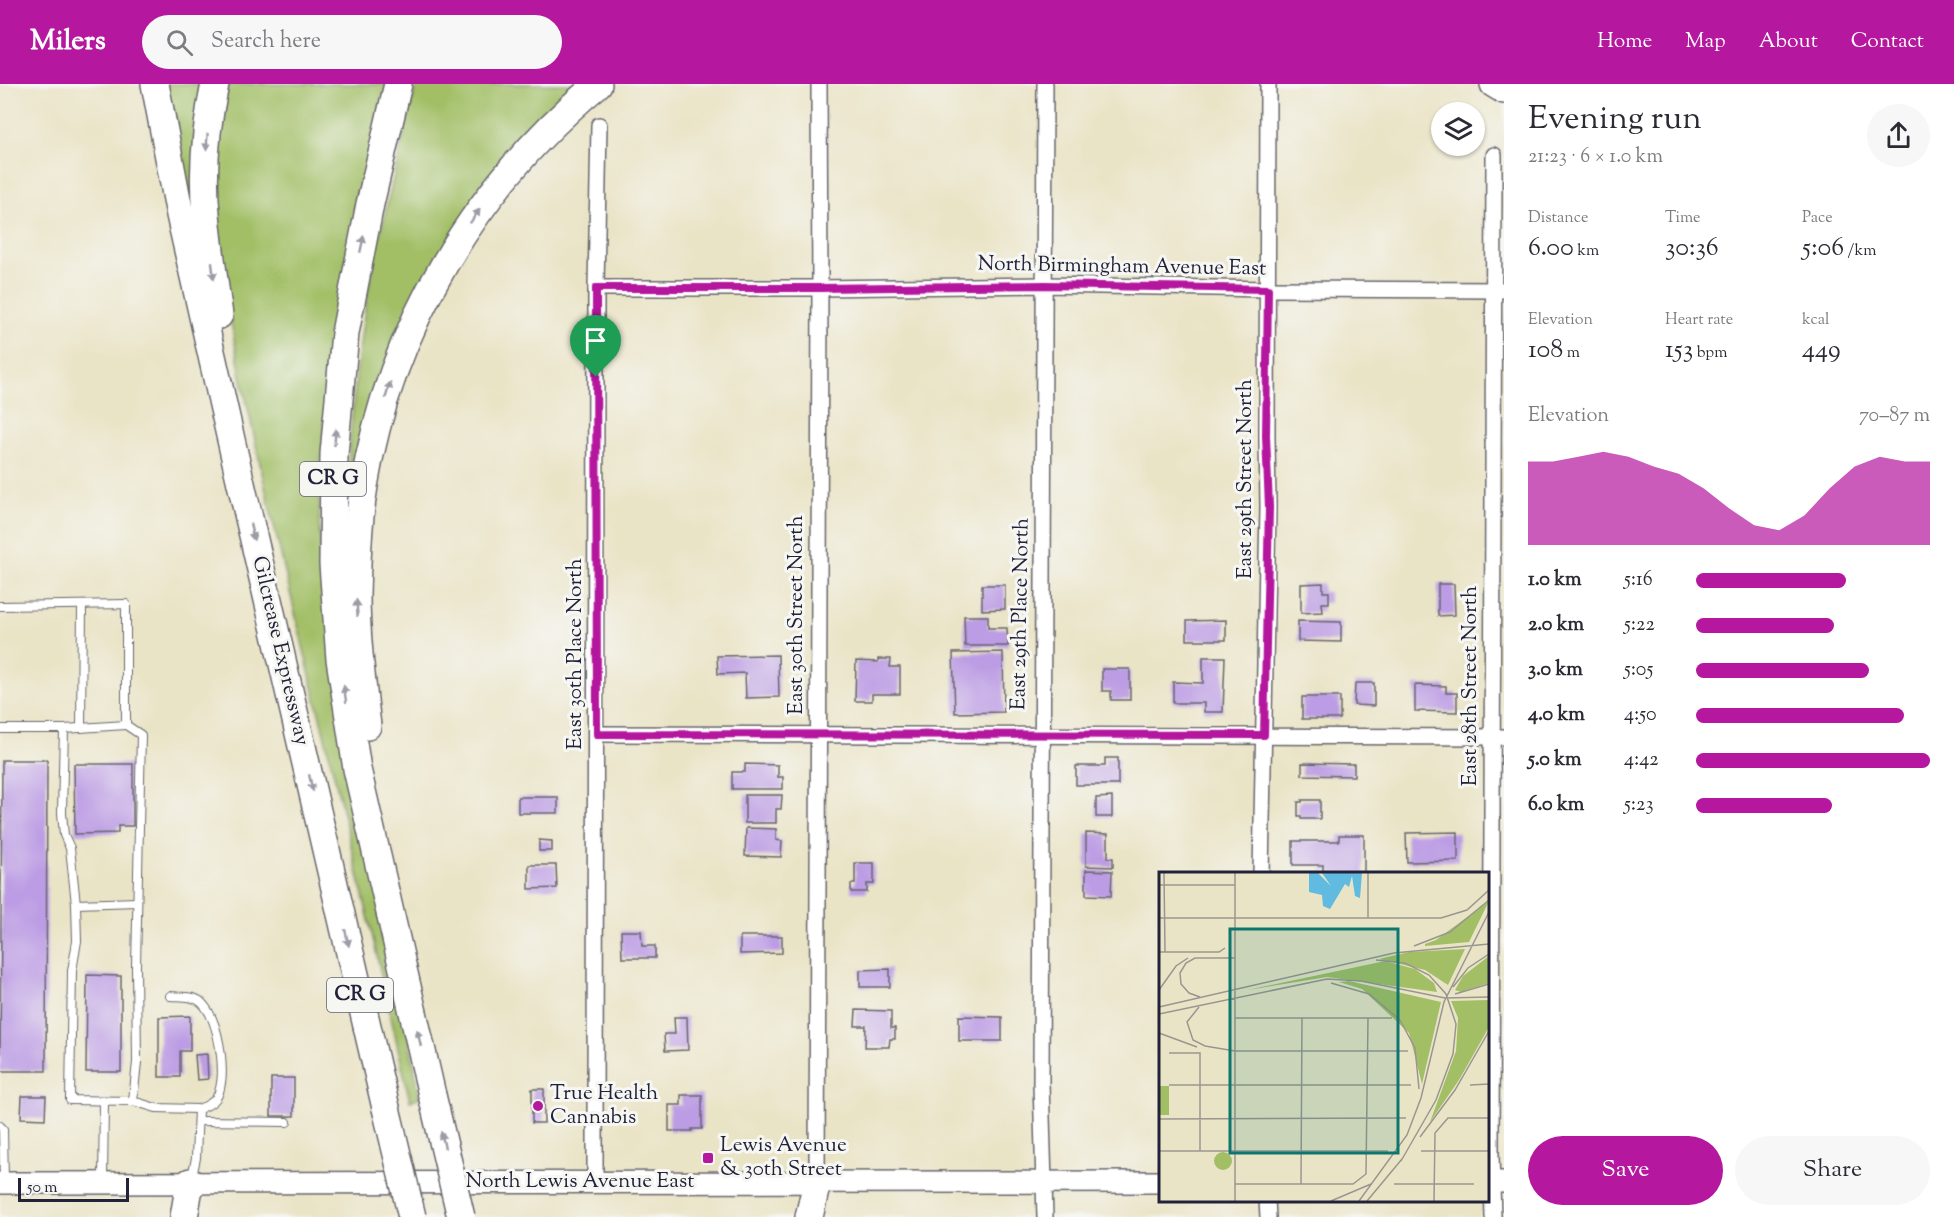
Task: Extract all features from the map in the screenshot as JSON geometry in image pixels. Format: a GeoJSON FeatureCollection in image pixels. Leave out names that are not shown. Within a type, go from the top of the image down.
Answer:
{"type":"FeatureCollection","features":[{"type":"Feature","properties":{"kind":"highway"},"geometry":{"type":"LineString","coordinates":[[140,84],[219,385]]}},
{"type":"Feature","properties":{"kind":"highway","name":"Gilcrease Expressway"},"geometry":{"type":"LineString","coordinates":[[155,84],[180,215],[412,1217]]}},
{"type":"Feature","properties":{"kind":"highway"},"geometry":{"type":"LineString","coordinates":[[215,84],[207,134],[206,213],[239,475]]}},
{"type":"Feature","properties":{"kind":"highway","name":"CR G"},"geometry":{"type":"LineString","coordinates":[[398,84],[370,204],[345,333],[334,454],[332,508],[335,612],[341,670],[357,769],[461,1217]]}},
{"type":"Feature","properties":{"kind":"highway"},"geometry":{"type":"LineString","coordinates":[[380,875],[356,597],[364,488],[382,410],[413,325],[453,248],[506,174],[553,125],[598,84]]}},
{"type":"Feature","properties":{"kind":"highway"},"geometry":{"type":"LineString","coordinates":[[1494,84],[1504,90]]}},
{"type":"Feature","properties":{"kind":"highway"},"geometry":{"type":"LineString","coordinates":[[184,1217],[190,1182]]}},
{"type":"Feature","properties":{"kind":"highway"},"geometry":{"type":"LineString","coordinates":[[190,1182],[192,1217]]}},
{"type":"Feature","properties":{"kind":"highway"},"geometry":{"type":"LineString","coordinates":[[809,1217],[818,1182]]}},
{"type":"Feature","properties":{"kind":"highway"},"geometry":{"type":"LineString","coordinates":[[818,1182],[822,1208],[820,1217]]}},
{"type":"Feature","properties":{"kind":"main road","name":"North Lewis Avenue East"},"geometry":{"type":"LineString","coordinates":[[2,1183],[1159,1182]]}},
{"type":"Feature","properties":{"kind":"street","name":"East 30th Street North"},"geometry":{"type":"LineString","coordinates":[[818,1182],[819,84]]}},
{"type":"Feature","properties":{"kind":"street","name":"East 29th Place North"},"geometry":{"type":"LineString","coordinates":[[1045,84],[1041,736],[1041,1083],[1045,1217]]}},
{"type":"Feature","properties":{"kind":"street","name":"East 29th Street North"},"geometry":{"type":"LineString","coordinates":[[1261,872],[1269,507],[1266,436],[1268,84]]}},
{"type":"Feature","properties":{"kind":"street","name":"East 30th Place North"},"geometry":{"type":"LineString","coordinates":[[595,1182],[596,288],[599,125]]}},
{"type":"Feature","properties":{"kind":"street","name":"East 28th Street North"},"geometry":{"type":"LineString","coordinates":[[1493,1217],[1498,737],[1498,290],[1494,155]]}},
{"type":"Feature","properties":{"kind":"street","name":"North Birmingham Avenue East"},"geometry":{"type":"LineString","coordinates":[[596,288],[1045,285],[1498,290]]}},
{"type":"Feature","properties":{"kind":"street"},"geometry":{"type":"LineString","coordinates":[[597,734],[1498,737]]}},
{"type":"Feature","properties":{"kind":"street"},"geometry":{"type":"LineString","coordinates":[[1267,1202],[1268,1217]]}},
{"type":"Feature","properties":{"kind":"lane"},"geometry":{"type":"LineString","coordinates":[[0,606],[126,604],[126,725]]}},
{"type":"Feature","properties":{"kind":"lane"},"geometry":{"type":"LineString","coordinates":[[81,728],[82,605]]}},
{"type":"Feature","properties":{"kind":"lane"},"geometry":{"type":"LineString","coordinates":[[0,729],[64,729],[126,725],[141,735],[136,966],[137,1062],[132,1101]]}},
{"type":"Feature","properties":{"kind":"lane"},"geometry":{"type":"LineString","coordinates":[[64,729],[62,813],[64,835],[70,848],[77,941],[72,971],[70,1100],[132,1101],[156,1108],[198,1109],[209,1106],[219,1094],[222,1067],[219,1041],[213,1022],[202,1003],[195,998],[170,996]]}},
{"type":"Feature","properties":{"kind":"lane"},"geometry":{"type":"LineString","coordinates":[[76,904],[137,902]]}},
{"type":"Feature","properties":{"kind":"lane"},"geometry":{"type":"LineString","coordinates":[[103,1182],[104,1101]]}},
{"type":"Feature","properties":{"kind":"lane"},"geometry":{"type":"LineString","coordinates":[[190,1182],[196,1158],[198,1109]]}},
{"type":"Feature","properties":{"kind":"lane"},"geometry":{"type":"LineString","coordinates":[[198,1121],[287,1122]]}},
{"type":"Feature","properties":{"kind":"lane"},"geometry":{"type":"LineString","coordinates":[[0,1126],[3,1129],[2,1183]]}},
{"type":"Feature","properties":{"kind":"green space"},"geometry":{"type":"Polygon","coordinates":[[[165,84],[206,84],[197,212],[190,212],[165,84]]]}},
{"type":"Feature","properties":{"kind":"green space"},"geometry":{"type":"Polygon","coordinates":[[[224,84],[387,84],[329,384],[319,483],[320,564],[420,1097],[410,1101],[269,505],[241,376],[217,247],[220,100],[224,84]]]}},
{"type":"Feature","properties":{"kind":"green space"},"geometry":{"type":"Polygon","coordinates":[[[416,84],[588,84],[471,208],[356,486],[347,486],[355,383],[365,307],[416,84]]]}},
{"type":"Feature","properties":{"kind":"building"},"geometry":{"type":"Polygon","coordinates":[[[1323,583],[1323,592],[1329,592],[1329,603],[1322,603],[1323,612],[1301,613],[1301,584],[1323,583]]]}},
{"type":"Feature","properties":{"kind":"building"},"geometry":{"type":"Polygon","coordinates":[[[1438,584],[1454,584],[1455,615],[1438,616],[1438,584]]]}},
{"type":"Feature","properties":{"kind":"building"},"geometry":{"type":"Polygon","coordinates":[[[982,585],[1005,585],[1005,609],[982,610],[982,585]]]}},
{"type":"Feature","properties":{"kind":"building"},"geometry":{"type":"Polygon","coordinates":[[[964,616],[988,616],[988,628],[1007,628],[1008,646],[965,646],[964,616]]]}},
{"type":"Feature","properties":{"kind":"building"},"geometry":{"type":"Polygon","coordinates":[[[1226,620],[1226,640],[1187,640],[1187,621],[1226,620]]]}},
{"type":"Feature","properties":{"kind":"building"},"geometry":{"type":"Polygon","coordinates":[[[1298,621],[1341,622],[1341,642],[1298,641],[1298,621]]]}},
{"type":"Feature","properties":{"kind":"building"},"geometry":{"type":"Polygon","coordinates":[[[1003,652],[1004,712],[955,713],[953,653],[1003,652]]]}},
{"type":"Feature","properties":{"kind":"building"},"geometry":{"type":"Polygon","coordinates":[[[778,655],[779,697],[746,698],[745,673],[718,674],[717,656],[778,655]]]}},
{"type":"Feature","properties":{"kind":"building"},"geometry":{"type":"Polygon","coordinates":[[[1203,657],[1225,657],[1223,712],[1204,712],[1204,703],[1173,703],[1173,682],[1203,683],[1203,657]]]}},
{"type":"Feature","properties":{"kind":"building"},"geometry":{"type":"Polygon","coordinates":[[[878,659],[891,659],[890,667],[900,667],[900,694],[872,694],[872,701],[855,701],[856,661],[878,662],[878,659]]]}},
{"type":"Feature","properties":{"kind":"building"},"geometry":{"type":"Polygon","coordinates":[[[1102,669],[1130,669],[1130,700],[1111,700],[1111,691],[1102,691],[1102,669]]]}},
{"type":"Feature","properties":{"kind":"building"},"geometry":{"type":"Polygon","coordinates":[[[1355,683],[1374,683],[1374,706],[1354,705],[1355,683]]]}},
{"type":"Feature","properties":{"kind":"building"},"geometry":{"type":"Polygon","coordinates":[[[1415,685],[1446,686],[1446,693],[1457,693],[1457,712],[1415,711],[1415,685]]]}},
{"type":"Feature","properties":{"kind":"building"},"geometry":{"type":"Polygon","coordinates":[[[1302,697],[1340,697],[1340,719],[1302,719],[1302,697]]]}},
{"type":"Feature","properties":{"kind":"building"},"geometry":{"type":"Polygon","coordinates":[[[1105,758],[1118,758],[1118,785],[1076,785],[1076,766],[1105,766],[1105,758]]]}},
{"type":"Feature","properties":{"kind":"building"},"geometry":{"type":"Polygon","coordinates":[[[2,760],[47,760],[46,1071],[0,1071],[2,760]]]}},
{"type":"Feature","properties":{"kind":"building"},"geometry":{"type":"Polygon","coordinates":[[[1302,763],[1354,764],[1354,776],[1302,775],[1302,763]]]}},
{"type":"Feature","properties":{"kind":"building"},"geometry":{"type":"Polygon","coordinates":[[[74,764],[133,764],[133,826],[118,826],[118,833],[75,834],[74,764]]]}},
{"type":"Feature","properties":{"kind":"building"},"geometry":{"type":"Polygon","coordinates":[[[745,764],[778,765],[778,777],[783,777],[783,789],[732,789],[732,772],[745,772],[745,764]]]}},
{"type":"Feature","properties":{"kind":"building"},"geometry":{"type":"Polygon","coordinates":[[[745,795],[782,795],[781,809],[776,809],[776,823],[745,823],[745,795]]]}},
{"type":"Feature","properties":{"kind":"building"},"geometry":{"type":"Polygon","coordinates":[[[518,797],[558,797],[558,813],[518,813],[518,797]]]}},
{"type":"Feature","properties":{"kind":"building"},"geometry":{"type":"Polygon","coordinates":[[[1112,797],[1112,817],[1096,817],[1096,798],[1112,797]]]}},
{"type":"Feature","properties":{"kind":"building"},"geometry":{"type":"Polygon","coordinates":[[[1320,800],[1320,819],[1301,819],[1301,816],[1298,816],[1298,802],[1320,800]]]}},
{"type":"Feature","properties":{"kind":"building"},"geometry":{"type":"Polygon","coordinates":[[[746,828],[776,829],[776,840],[782,841],[781,857],[745,856],[746,828]]]}},
{"type":"Feature","properties":{"kind":"building"},"geometry":{"type":"Polygon","coordinates":[[[1458,832],[1458,861],[1407,862],[1406,833],[1458,832]]]}},
{"type":"Feature","properties":{"kind":"building"},"geometry":{"type":"Polygon","coordinates":[[[1086,833],[1108,834],[1108,858],[1113,858],[1113,867],[1086,866],[1086,833]]]}},
{"type":"Feature","properties":{"kind":"building"},"geometry":{"type":"Polygon","coordinates":[[[1339,835],[1364,835],[1364,872],[1332,872],[1323,871],[1323,865],[1293,865],[1293,841],[1339,841],[1339,835]]]}},
{"type":"Feature","properties":{"kind":"building"},"geometry":{"type":"Polygon","coordinates":[[[539,840],[552,841],[552,851],[539,851],[539,840]]]}},
{"type":"Feature","properties":{"kind":"building"},"geometry":{"type":"Polygon","coordinates":[[[855,863],[874,863],[874,884],[867,884],[867,892],[851,892],[851,884],[855,884],[855,863]]]}},
{"type":"Feature","properties":{"kind":"building"},"geometry":{"type":"Polygon","coordinates":[[[529,865],[556,865],[557,888],[529,889],[529,865]]]}},
{"type":"Feature","properties":{"kind":"building"},"geometry":{"type":"Polygon","coordinates":[[[1086,870],[1112,871],[1111,896],[1086,895],[1086,870]]]}},
{"type":"Feature","properties":{"kind":"building"},"geometry":{"type":"Polygon","coordinates":[[[621,931],[641,931],[642,946],[655,946],[655,958],[622,958],[621,931]]]}},
{"type":"Feature","properties":{"kind":"building"},"geometry":{"type":"Polygon","coordinates":[[[740,936],[782,936],[782,953],[740,954],[740,936]]]}},
{"type":"Feature","properties":{"kind":"building"},"geometry":{"type":"Polygon","coordinates":[[[890,969],[890,987],[860,987],[860,970],[890,969]]]}},
{"type":"Feature","properties":{"kind":"building"},"geometry":{"type":"Polygon","coordinates":[[[87,975],[121,976],[121,1072],[86,1072],[87,975]]]}},
{"type":"Feature","properties":{"kind":"building"},"geometry":{"type":"Polygon","coordinates":[[[856,1010],[891,1011],[891,1028],[895,1028],[895,1039],[890,1039],[889,1047],[865,1047],[866,1026],[855,1026],[856,1010]]]}},
{"type":"Feature","properties":{"kind":"building"},"geometry":{"type":"Polygon","coordinates":[[[190,1016],[190,1051],[180,1051],[180,1077],[159,1077],[159,1017],[190,1016]]]}},
{"type":"Feature","properties":{"kind":"building"},"geometry":{"type":"Polygon","coordinates":[[[959,1016],[1002,1017],[1002,1041],[959,1041],[959,1016]]]}},
{"type":"Feature","properties":{"kind":"building"},"geometry":{"type":"Polygon","coordinates":[[[674,1017],[687,1017],[688,1050],[665,1051],[664,1034],[675,1034],[674,1017]]]}},
{"type":"Feature","properties":{"kind":"building"},"geometry":{"type":"Polygon","coordinates":[[[207,1054],[208,1079],[197,1080],[195,1055],[207,1054]]]}},
{"type":"Feature","properties":{"kind":"building"},"geometry":{"type":"Polygon","coordinates":[[[271,1078],[294,1078],[294,1116],[271,1116],[271,1078]]]}},
{"type":"Feature","properties":{"kind":"building","name":"True Health Cannabis"},"geometry":{"type":"Polygon","coordinates":[[[532,1089],[544,1089],[544,1123],[532,1123],[532,1089]]]}},
{"type":"Feature","properties":{"kind":"building"},"geometry":{"type":"Polygon","coordinates":[[[681,1095],[702,1095],[702,1129],[669,1131],[669,1105],[681,1105],[681,1095]]]}},
{"type":"Feature","properties":{"kind":"building"},"geometry":{"type":"Polygon","coordinates":[[[22,1096],[46,1096],[45,1119],[21,1118],[22,1096]]]}},
{"type":"Feature","properties":{"kind":"place","name":"True Health Cannabis"},"geometry":{"type":"Point","coordinates":[538,1106]}},
{"type":"Feature","properties":{"kind":"place","name":"Lewis Avenue & 30th Street"},"geometry":{"type":"Point","coordinates":[708,1158]}},
{"type":"Feature","properties":{"kind":"route"},"geometry":{"type":"LineString","coordinates":[[1045,285],[1268,289],[1266,436],[1269,507],[1264,735],[597,734],[596,377],[596,288],[1045,285]]}}]}
